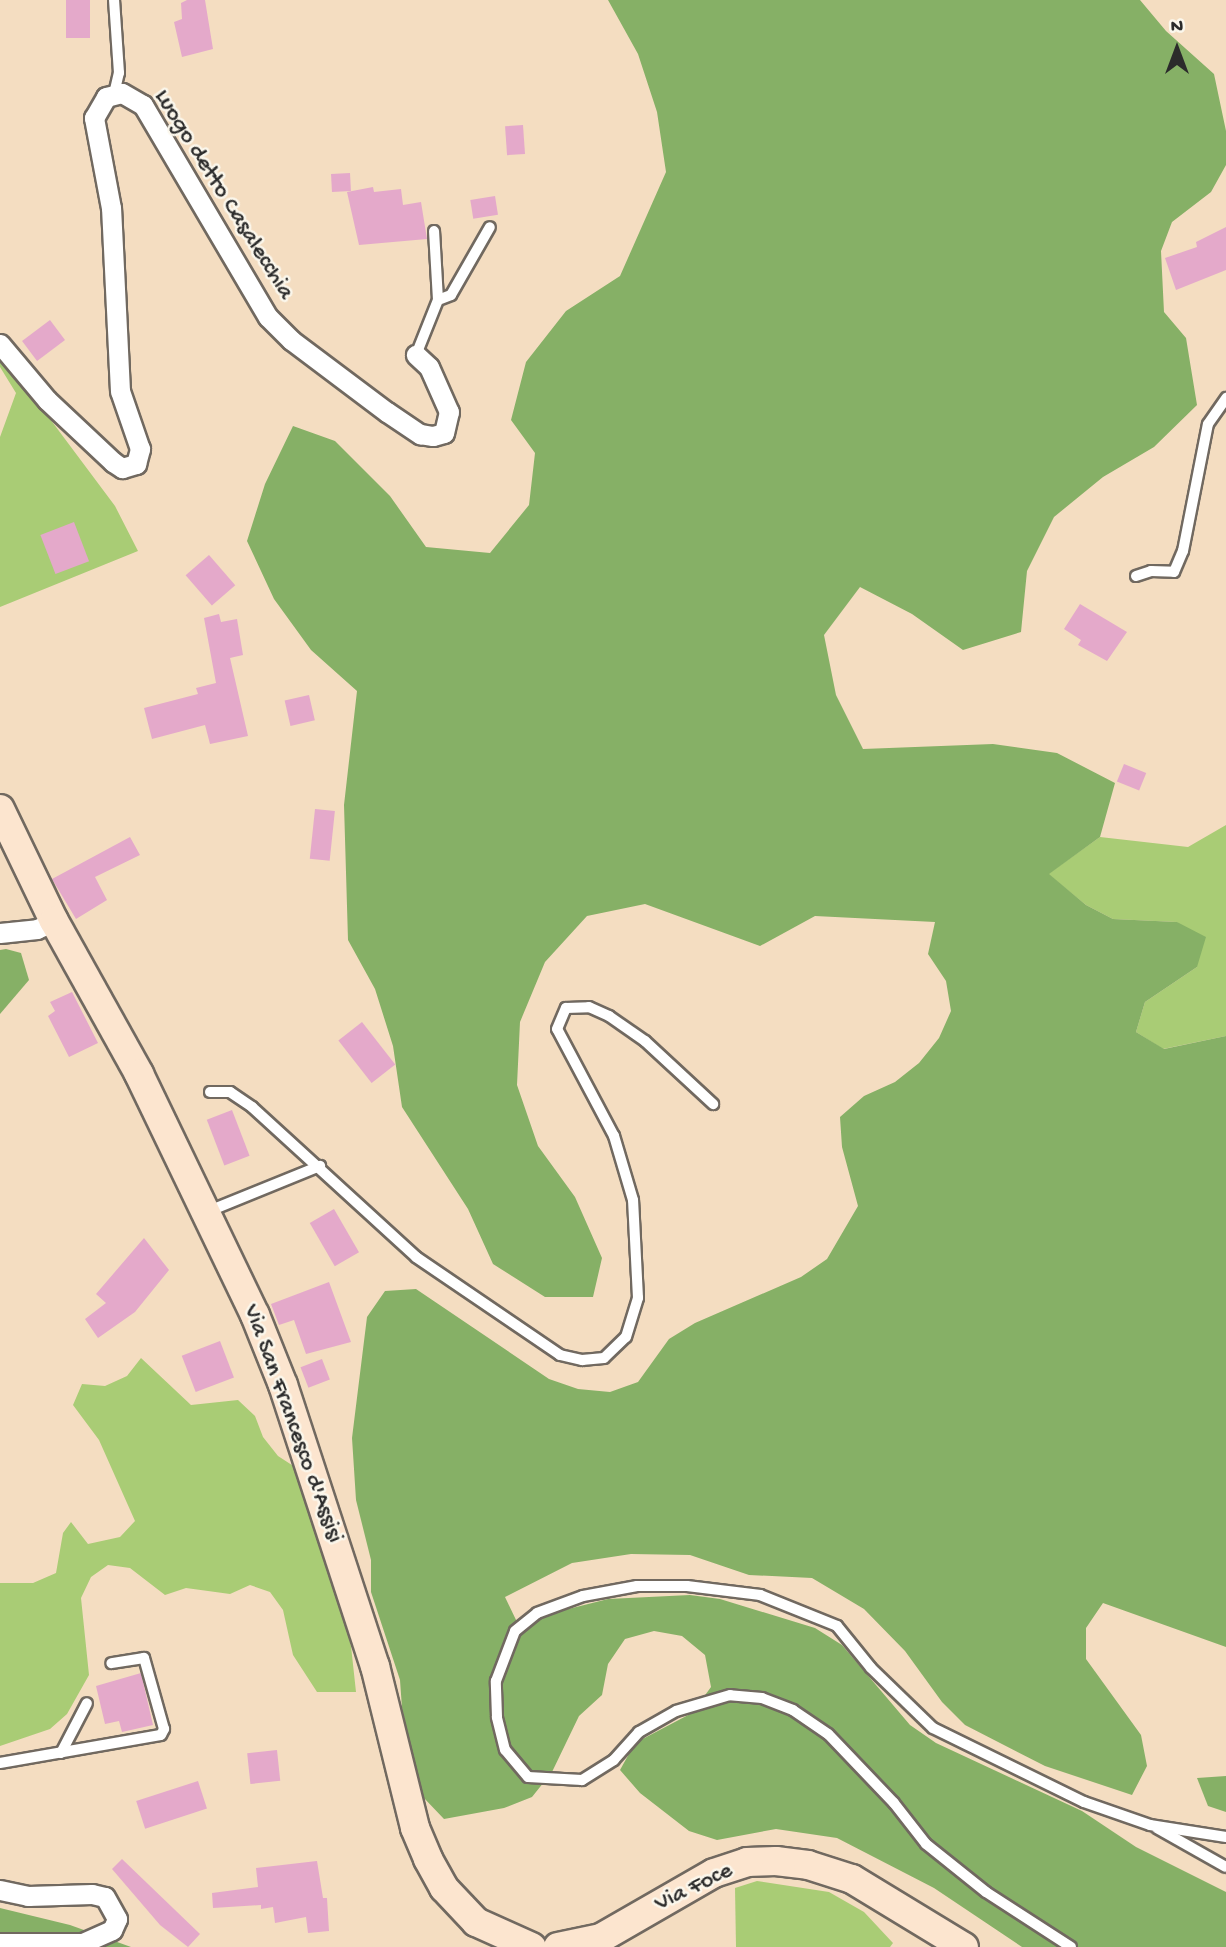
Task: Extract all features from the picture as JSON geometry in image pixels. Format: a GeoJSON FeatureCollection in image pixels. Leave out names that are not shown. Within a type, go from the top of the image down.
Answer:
{"type":"FeatureCollection","features":[{"type":"Feature","properties":{"kind":"main road","name":"Via San Francesco d'Assisi"},"geometry":{"type":"LineString","coordinates":[[0,809],[54,921],[139,1074],[283,1385],[375,1666],[415,1828],[428,1859],[444,1888],[476,1922],[532,1947]]}},
{"type":"Feature","properties":{"kind":"main road","name":"Via Foce"},"geometry":{"type":"LineString","coordinates":[[568,1946],[601,1938],[714,1873],[747,1862],[776,1861],[808,1865],[852,1879],[964,1947]]}},
{"type":"Feature","properties":{"kind":"street","name":"Luogo detto Casalecchia"},"geometry":{"type":"LineString","coordinates":[[0,344],[47,400],[113,463],[122,468],[136,464],[140,449],[120,391],[111,208],[94,118],[100,102],[114,94],[130,94],[143,105],[268,317],[291,340],[420,434],[433,436],[444,433],[449,412],[429,367],[416,355]]}},
{"type":"Feature","properties":{"kind":"street"},"geometry":{"type":"LineString","coordinates":[[0,933],[37,929],[54,921]]}},
{"type":"Feature","properties":{"kind":"street"},"geometry":{"type":"LineString","coordinates":[[0,1890],[28,1896],[92,1894],[105,1897],[117,1919],[112,1930],[83,1943],[0,1943]]}},
{"type":"Feature","properties":{"kind":"lane"},"geometry":{"type":"LineString","coordinates":[[114,0],[119,73],[114,94]]}},
{"type":"Feature","properties":{"kind":"lane"},"geometry":{"type":"LineString","coordinates":[[439,300],[452,295],[490,227]]}},
{"type":"Feature","properties":{"kind":"lane"},"geometry":{"type":"LineString","coordinates":[[416,355],[439,300],[434,231]]}},
{"type":"Feature","properties":{"kind":"lane"},"geometry":{"type":"LineString","coordinates":[[1136,576],[1151,571],[1174,572],[1183,551],[1208,424],[1226,398]]}},
{"type":"Feature","properties":{"kind":"lane"},"geometry":{"type":"LineString","coordinates":[[211,1092],[230,1092],[320,1166],[416,1257],[506,1320],[559,1355],[604,1358],[626,1337],[638,1298],[633,1200],[614,1136],[557,1029],[566,1008],[589,1007],[609,1016],[645,1041],[713,1104]]}},
{"type":"Feature","properties":{"kind":"lane"},"geometry":{"type":"LineString","coordinates":[[205,1213],[320,1166]]}},
{"type":"Feature","properties":{"kind":"lane"},"geometry":{"type":"LineString","coordinates":[[1071,1947],[986,1892],[926,1844],[894,1803],[828,1734],[793,1710],[762,1698],[730,1695],[676,1711],[639,1732],[614,1760],[582,1780],[528,1777],[505,1750],[497,1717],[496,1681],[514,1631],[537,1613],[583,1596],[637,1586],[687,1586],[760,1595],[837,1626],[871,1668],[933,1728],[1084,1802],[1150,1825],[1226,1867]]}},
{"type":"Feature","properties":{"kind":"lane"},"geometry":{"type":"LineString","coordinates":[[0,1763],[161,1735],[164,1729],[144,1658],[111,1663]]}},
{"type":"Feature","properties":{"kind":"lane"},"geometry":{"type":"LineString","coordinates":[[61,1753],[87,1703]]}},
{"type":"Feature","properties":{"kind":"lane"},"geometry":{"type":"LineString","coordinates":[[1150,1825],[1226,1837]]}},
{"type":"Feature","properties":{"kind":"green space"},"geometry":{"type":"Polygon","coordinates":[[[608,0],[1140,0],[1166,31],[1214,74],[1226,131],[1226,165],[1211,192],[1172,222],[1161,251],[1164,312],[1186,338],[1197,405],[1154,447],[1103,477],[1054,517],[1027,571],[1021,632],[963,650],[912,614],[860,587],[824,635],[836,695],[863,749],[993,744],[1057,753],[1115,783],[1100,837],[1049,874],[1086,905],[1113,919],[1177,922],[1206,937],[1197,967],[1145,1002],[1136,1032],[1164,1049],[1226,1036],[1226,1647],[1103,1603],[1086,1628],[1086,1659],[1141,1735],[1147,1766],[1132,1795],[1045,1766],[965,1725],[942,1702],[905,1651],[864,1609],[812,1578],[749,1575],[690,1555],[631,1554],[572,1563],[505,1597],[517,1622],[608,1599],[690,1595],[720,1599],[815,1628],[842,1645],[910,1725],[936,1743],[1082,1811],[1136,1847],[1226,1892],[1226,1947],[1022,1947],[934,1888],[837,1838],[776,1829],[717,1840],[689,1831],[640,1793],[620,1770],[635,1743],[692,1713],[711,1687],[705,1655],[682,1636],[654,1631],[625,1639],[608,1664],[602,1695],[579,1716],[552,1772],[532,1797],[504,1808],[444,1819],[423,1797],[402,1708],[400,1680],[371,1592],[371,1560],[356,1500],[352,1438],[367,1317],[385,1291],[416,1289],[549,1379],[578,1389],[610,1392],[638,1382],[669,1339],[695,1323],[801,1277],[827,1259],[858,1206],[842,1147],[840,1117],[864,1096],[895,1082],[919,1063],[939,1038],[951,1011],[946,981],[928,954],[935,922],[815,916],[760,946],[645,904],[587,916],[545,962],[520,1022],[517,1085],[538,1146],[575,1197],[602,1258],[593,1297],[545,1297],[493,1264],[468,1209],[402,1107],[393,1046],[375,989],[348,940],[344,805],[357,691],[311,650],[274,599],[247,541],[265,484],[293,426],[335,441],[390,496],[426,547],[490,553],[529,505],[535,453],[511,420],[526,362],[566,311],[620,276],[666,172],[657,112],[638,54],[608,0]]]}},
{"type":"Feature","properties":{"kind":"green space"},"geometry":{"type":"Polygon","coordinates":[[[0,352],[115,506],[138,551],[0,607],[0,437],[16,393],[0,367],[0,352]]]}},
{"type":"Feature","properties":{"kind":"green space"},"geometry":{"type":"Polygon","coordinates":[[[1226,825],[1226,1036],[1163,1049],[1136,1032],[1145,1002],[1197,967],[1177,922],[1113,919],[1086,905],[1048,874],[1100,837],[1188,847],[1226,825]]]}},
{"type":"Feature","properties":{"kind":"green space"},"geometry":{"type":"Polygon","coordinates":[[[0,950],[21,953],[29,980],[0,1014],[0,950]]]}},
{"type":"Feature","properties":{"kind":"green space"},"geometry":{"type":"Polygon","coordinates":[[[141,1358],[191,1405],[238,1400],[255,1416],[263,1437],[278,1456],[298,1469],[329,1552],[351,1646],[356,1692],[317,1692],[293,1655],[283,1610],[270,1592],[250,1585],[230,1594],[186,1588],[165,1595],[130,1568],[108,1565],[91,1577],[81,1598],[89,1675],[67,1714],[50,1729],[0,1746],[0,1583],[33,1583],[56,1573],[63,1533],[71,1522],[88,1544],[120,1537],[135,1521],[99,1440],[73,1405],[82,1384],[105,1386],[127,1376],[141,1358]]]}},
{"type":"Feature","properties":{"kind":"green space"},"geometry":{"type":"Polygon","coordinates":[[[1226,1776],[1226,1812],[1208,1806],[1197,1778],[1226,1776]]]}},
{"type":"Feature","properties":{"kind":"green space"},"geometry":{"type":"Polygon","coordinates":[[[757,1881],[829,1892],[864,1912],[893,1943],[890,1947],[736,1947],[735,1888],[757,1881]]]}},
{"type":"Feature","properties":{"kind":"green space"},"geometry":{"type":"Polygon","coordinates":[[[0,1908],[70,1925],[131,1947],[0,1947],[0,1908]]]}},
{"type":"Feature","properties":{"kind":"building"},"geometry":{"type":"Polygon","coordinates":[[[66,0],[90,0],[90,38],[66,38],[66,0]]]}},
{"type":"Feature","properties":{"kind":"building"},"geometry":{"type":"Polygon","coordinates":[[[187,0],[205,0],[213,49],[182,57],[174,22],[182,19],[181,3],[187,0]]]}},
{"type":"Feature","properties":{"kind":"building"},"geometry":{"type":"Polygon","coordinates":[[[523,125],[525,154],[507,155],[505,126],[523,125]]]}},
{"type":"Feature","properties":{"kind":"building"},"geometry":{"type":"Polygon","coordinates":[[[350,173],[351,191],[332,192],[331,174],[350,173]]]}},
{"type":"Feature","properties":{"kind":"building"},"geometry":{"type":"Polygon","coordinates":[[[373,187],[374,192],[401,189],[403,205],[421,202],[427,239],[359,245],[347,192],[373,187]]]}},
{"type":"Feature","properties":{"kind":"building"},"geometry":{"type":"Polygon","coordinates":[[[495,196],[498,215],[473,219],[470,200],[495,196]]]}},
{"type":"Feature","properties":{"kind":"building"},"geometry":{"type":"Polygon","coordinates":[[[1226,227],[1226,270],[1176,290],[1165,258],[1197,247],[1196,242],[1226,227]]]}},
{"type":"Feature","properties":{"kind":"building"},"geometry":{"type":"Polygon","coordinates":[[[50,320],[65,340],[37,361],[22,341],[50,320]]]}},
{"type":"Feature","properties":{"kind":"building"},"geometry":{"type":"Polygon","coordinates":[[[74,522],[89,561],[55,574],[40,535],[74,522]]]}},
{"type":"Feature","properties":{"kind":"building"},"geometry":{"type":"Polygon","coordinates":[[[209,555],[235,585],[212,606],[186,575],[209,555]]]}},
{"type":"Feature","properties":{"kind":"building"},"geometry":{"type":"Polygon","coordinates":[[[1080,604],[1127,632],[1107,661],[1078,645],[1081,640],[1064,629],[1080,604]]]}},
{"type":"Feature","properties":{"kind":"building"},"geometry":{"type":"Polygon","coordinates":[[[219,614],[221,622],[237,619],[243,655],[230,658],[248,736],[210,744],[205,725],[152,739],[144,708],[198,694],[196,688],[216,683],[204,618],[219,614]]]}},
{"type":"Feature","properties":{"kind":"building"},"geometry":{"type":"Polygon","coordinates":[[[309,695],[315,720],[290,726],[285,701],[309,695]]]}},
{"type":"Feature","properties":{"kind":"building"},"geometry":{"type":"Polygon","coordinates":[[[1124,764],[1146,773],[1139,791],[1117,782],[1124,764]]]}},
{"type":"Feature","properties":{"kind":"building"},"geometry":{"type":"Polygon","coordinates":[[[315,809],[335,811],[330,861],[310,859],[315,809]]]}},
{"type":"Feature","properties":{"kind":"building"},"geometry":{"type":"Polygon","coordinates":[[[130,837],[140,855],[95,877],[107,900],[76,919],[52,879],[130,837]]]}},
{"type":"Feature","properties":{"kind":"building"},"geometry":{"type":"Polygon","coordinates":[[[72,992],[98,1043],[69,1057],[48,1016],[55,1011],[50,1002],[72,992]]]}},
{"type":"Feature","properties":{"kind":"building"},"geometry":{"type":"Polygon","coordinates":[[[362,1022],[395,1065],[372,1083],[338,1040],[362,1022]]]}},
{"type":"Feature","properties":{"kind":"building"},"geometry":{"type":"Polygon","coordinates":[[[232,1110],[250,1156],[224,1165],[207,1120],[232,1110]]]}},
{"type":"Feature","properties":{"kind":"building"},"geometry":{"type":"Polygon","coordinates":[[[334,1209],[359,1252],[335,1266],[310,1223],[334,1209]]]}},
{"type":"Feature","properties":{"kind":"building"},"geometry":{"type":"Polygon","coordinates":[[[144,1238],[169,1270],[135,1312],[98,1338],[85,1319],[106,1303],[96,1294],[144,1238]]]}},
{"type":"Feature","properties":{"kind":"building"},"geometry":{"type":"Polygon","coordinates":[[[329,1282],[351,1342],[306,1354],[294,1320],[279,1325],[271,1304],[329,1282]]]}},
{"type":"Feature","properties":{"kind":"building"},"geometry":{"type":"Polygon","coordinates":[[[220,1341],[234,1377],[196,1392],[182,1356],[220,1341]]]}},
{"type":"Feature","properties":{"kind":"building"},"geometry":{"type":"Polygon","coordinates":[[[322,1359],[330,1380],[308,1388],[301,1367],[322,1359]]]}},
{"type":"Feature","properties":{"kind":"building"},"geometry":{"type":"Polygon","coordinates":[[[141,1673],[153,1725],[122,1732],[119,1721],[105,1724],[96,1686],[141,1673]]]}},
{"type":"Feature","properties":{"kind":"building"},"geometry":{"type":"Polygon","coordinates":[[[277,1750],[280,1781],[250,1784],[247,1753],[277,1750]]]}},
{"type":"Feature","properties":{"kind":"building"},"geometry":{"type":"Polygon","coordinates":[[[198,1781],[207,1809],[145,1829],[136,1801],[198,1781]]]}},
{"type":"Feature","properties":{"kind":"building"},"geometry":{"type":"Polygon","coordinates":[[[122,1859],[200,1934],[188,1947],[160,1925],[112,1869],[122,1859]]]}},
{"type":"Feature","properties":{"kind":"building"},"geometry":{"type":"Polygon","coordinates":[[[317,1861],[323,1898],[327,1898],[329,1931],[308,1933],[306,1917],[275,1923],[273,1907],[261,1909],[261,1905],[213,1908],[212,1893],[258,1887],[256,1868],[317,1861]]]}}]}
